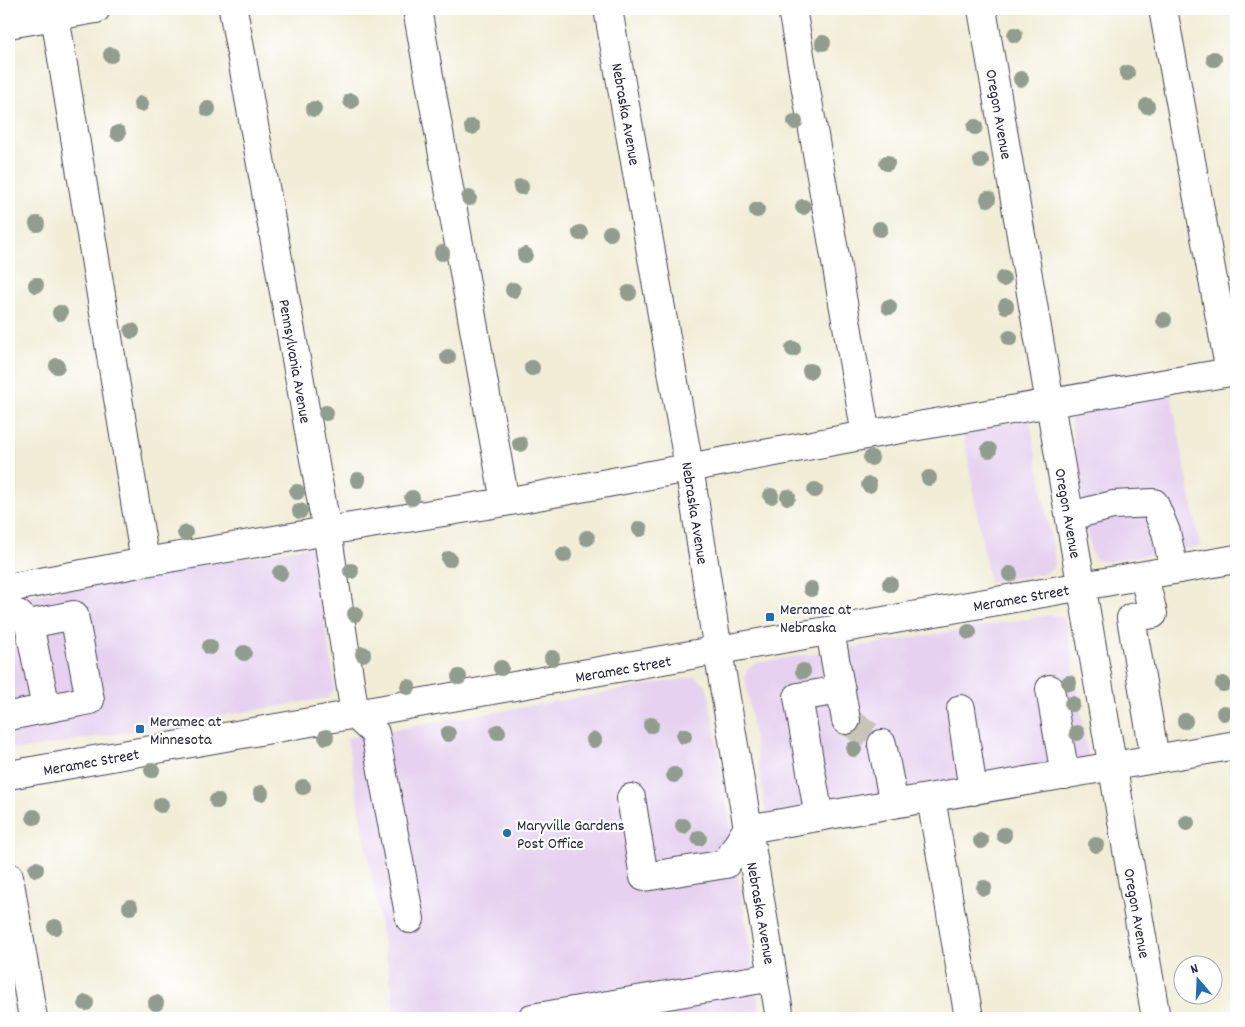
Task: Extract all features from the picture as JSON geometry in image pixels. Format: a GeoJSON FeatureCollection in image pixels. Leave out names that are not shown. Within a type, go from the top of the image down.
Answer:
{"type":"FeatureCollection","features":[{"type":"Feature","properties":{"kind":"street"},"geometry":{"type":"LineString","coordinates":[[9,24],[96,9]]}},
{"type":"Feature","properties":{"kind":"street","name":"Pennsylvania Avenue"},"geometry":{"type":"LineString","coordinates":[[233,9],[327,531],[355,714]]}},
{"type":"Feature","properties":{"kind":"street"},"geometry":{"type":"LineString","coordinates":[[417,9],[505,502]]}},
{"type":"Feature","properties":{"kind":"street","name":"Nebraska Avenue"},"geometry":{"type":"LineString","coordinates":[[608,9],[689,467],[747,829],[780,1018]]}},
{"type":"Feature","properties":{"kind":"street"},"geometry":{"type":"LineString","coordinates":[[792,9],[866,435]]}},
{"type":"Feature","properties":{"kind":"street","name":"Oregon Avenue"},"geometry":{"type":"LineString","coordinates":[[982,9],[1156,1018]]}},
{"type":"Feature","properties":{"kind":"street"},"geometry":{"type":"LineString","coordinates":[[9,588],[145,562],[505,502],[866,435],[1233,372],[1163,9]]}},
{"type":"Feature","properties":{"kind":"street"},"geometry":{"type":"LineString","coordinates":[[56,16],[145,562]]}},
{"type":"Feature","properties":{"kind":"street"},"geometry":{"type":"LineString","coordinates":[[1070,516],[1113,504],[1154,503],[1166,532],[1174,570]]}},
{"type":"Feature","properties":{"kind":"street","name":"Meramec Street"},"geometry":{"type":"LineString","coordinates":[[9,775],[1236,560]]}},
{"type":"Feature","properties":{"kind":"street"},"geometry":{"type":"LineString","coordinates":[[1144,576],[1153,614],[1131,618],[1155,759]]}},
{"type":"Feature","properties":{"kind":"street"},"geometry":{"type":"LineString","coordinates":[[9,716],[90,700],[74,615],[19,618],[46,708]]}},
{"type":"Feature","properties":{"kind":"street"},"geometry":{"type":"LineString","coordinates":[[830,631],[846,720]]}},
{"type":"Feature","properties":{"kind":"street"},"geometry":{"type":"LineString","coordinates":[[1094,656],[1136,649]]}},
{"type":"Feature","properties":{"kind":"street"},"geometry":{"type":"LineString","coordinates":[[1050,689],[1065,775]]}},
{"type":"Feature","properties":{"kind":"street"},"geometry":{"type":"LineString","coordinates":[[820,817],[798,697],[841,690]]}},
{"type":"Feature","properties":{"kind":"street"},"geometry":{"type":"LineString","coordinates":[[961,710],[973,791]]}},
{"type":"Feature","properties":{"kind":"street"},"geometry":{"type":"LineString","coordinates":[[355,714],[375,733],[410,919]]}},
{"type":"Feature","properties":{"kind":"street"},"geometry":{"type":"LineString","coordinates":[[882,744],[894,804]]}},
{"type":"Feature","properties":{"kind":"street"},"geometry":{"type":"LineString","coordinates":[[631,798],[644,876],[726,864],[747,829],[1236,745]]}},
{"type":"Feature","properties":{"kind":"street"},"geometry":{"type":"LineString","coordinates":[[931,798],[969,1018]]}},
{"type":"Feature","properties":{"kind":"street"},"geometry":{"type":"LineString","coordinates":[[9,877],[33,1018]]}},
{"type":"Feature","properties":{"kind":"street"},"geometry":{"type":"LineString","coordinates":[[532,1018],[772,977]]}},
{"type":"Feature","properties":{"kind":"shaded area"},"geometry":{"type":"Polygon","coordinates":[[[1171,394],[1200,546],[1106,562],[1096,559],[1091,552],[1070,413],[1171,394]]]}},
{"type":"Feature","properties":{"kind":"shaded area"},"geometry":{"type":"Polygon","coordinates":[[[1030,420],[1055,561],[1053,568],[1045,573],[989,582],[963,431],[1030,420]]]}},
{"type":"Feature","properties":{"kind":"shaded area"},"geometry":{"type":"Polygon","coordinates":[[[312,546],[334,679],[334,689],[327,698],[19,750],[9,747],[9,599],[312,546]]]}},
{"type":"Feature","properties":{"kind":"shaded area"},"geometry":{"type":"Polygon","coordinates":[[[1052,615],[1064,617],[1089,762],[766,816],[745,677],[748,668],[757,663],[1052,615]]]}},
{"type":"Feature","properties":{"kind":"shaded area"},"geometry":{"type":"Polygon","coordinates":[[[695,677],[705,684],[709,696],[761,1018],[397,1018],[347,738],[695,677]]]}},
{"type":"Feature","properties":{"kind":"tunnel"},"geometry":{"type":"LineString","coordinates":[[846,720],[882,744]]}},
{"type":"Feature","properties":{"kind":"place","name":"Meramec at Nebraska"},"geometry":{"type":"Point","coordinates":[770,617]}},
{"type":"Feature","properties":{"kind":"place","name":"Meramec at Minnesota"},"geometry":{"type":"Point","coordinates":[140,729]}},
{"type":"Feature","properties":{"kind":"place","name":"Maryville Gardens Post Office"},"geometry":{"type":"Point","coordinates":[507,833]}}]}
